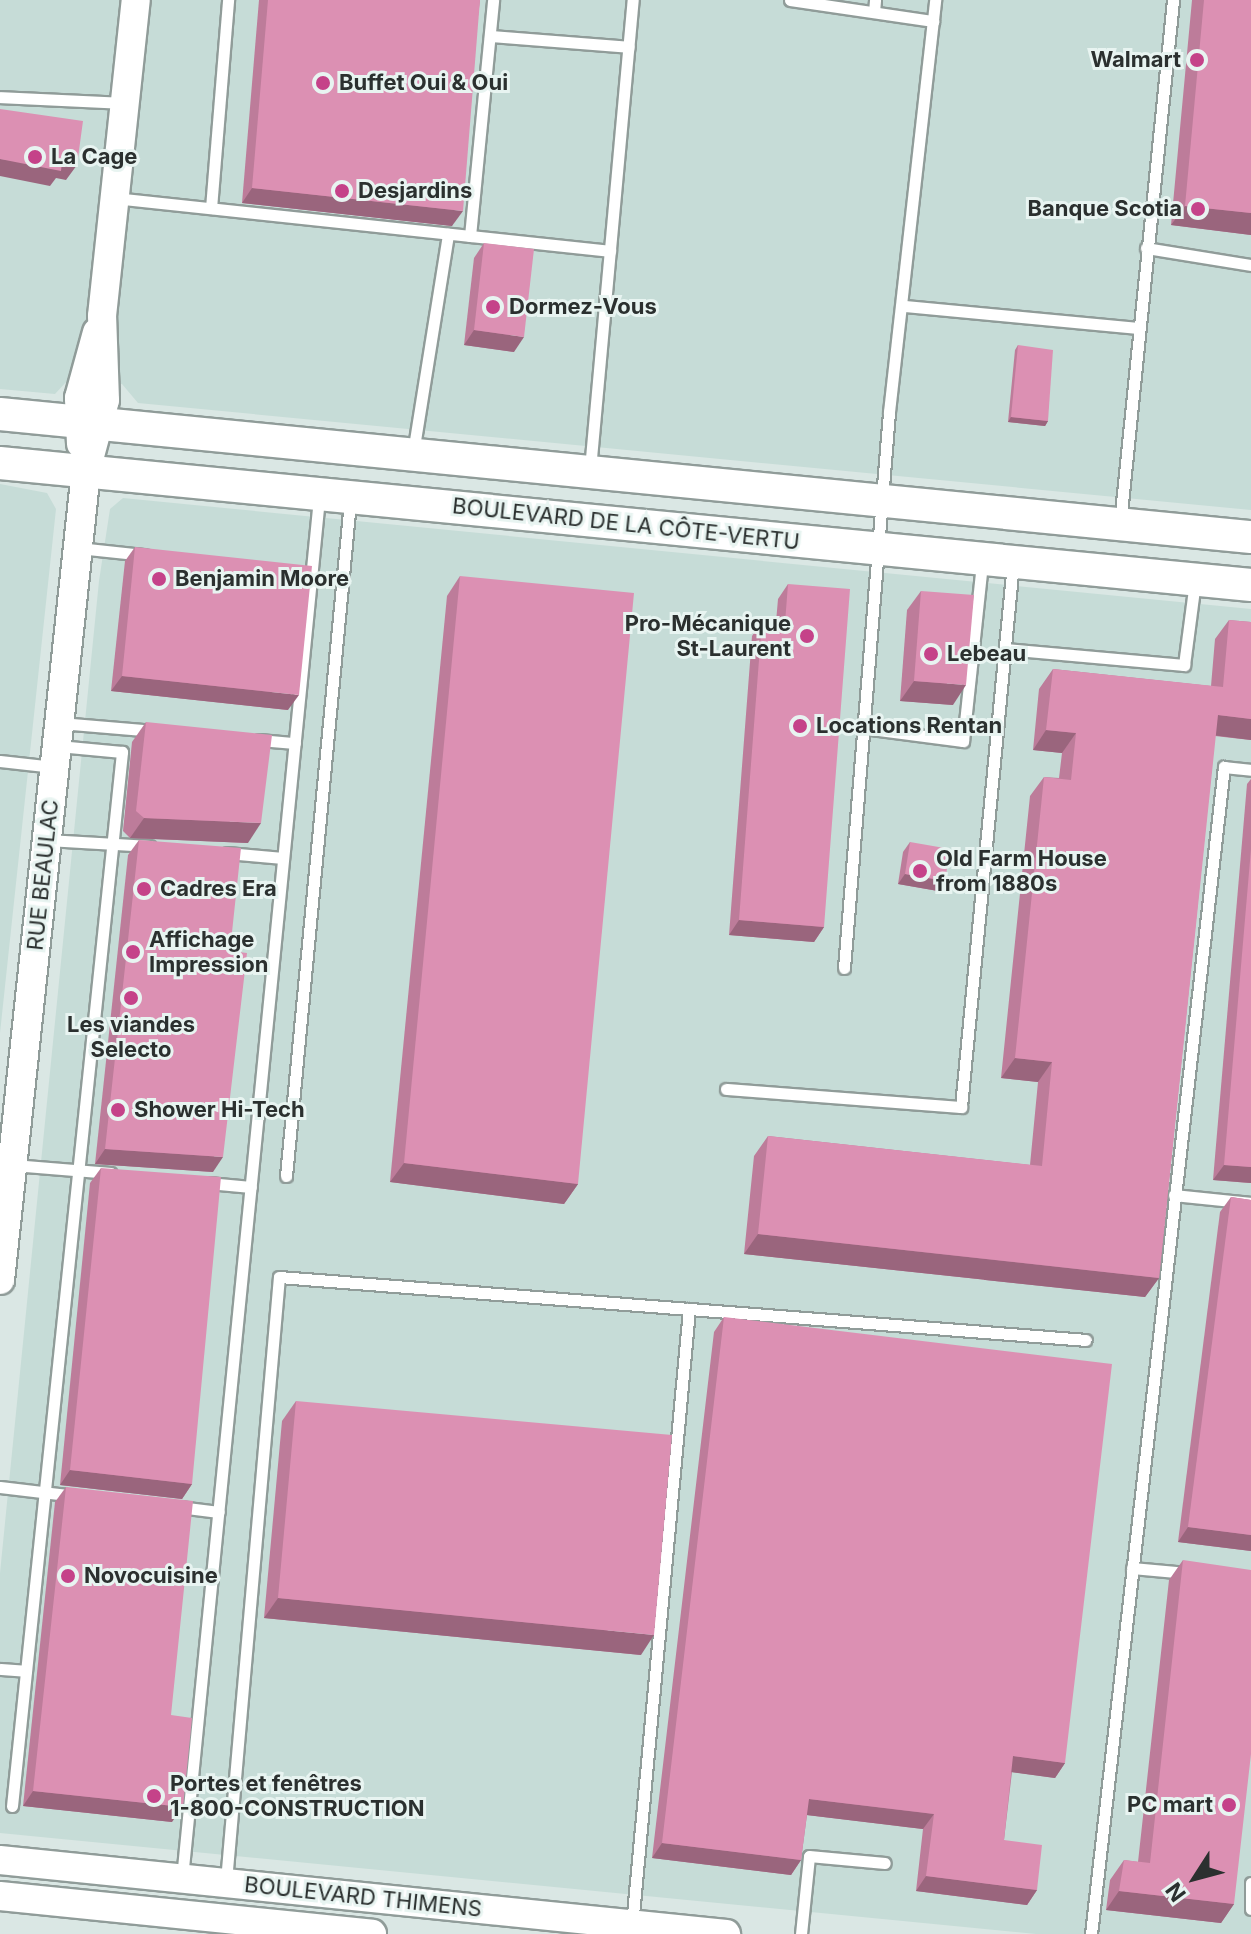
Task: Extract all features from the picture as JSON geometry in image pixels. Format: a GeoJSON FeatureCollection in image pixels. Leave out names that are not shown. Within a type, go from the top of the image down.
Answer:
{"type":"FeatureCollection","features":[{"type":"Feature","properties":{"kind":"main road"},"geometry":{"type":"LineString","coordinates":[[0,414],[1251,537]]}},
{"type":"Feature","properties":{"kind":"main road","name":"BOULEVARD DE LA CÔTE-VERTU"},"geometry":{"type":"LineString","coordinates":[[0,463],[1251,585]]}},
{"type":"Feature","properties":{"kind":"street","name":"RUE BEAULAC"},"geometry":{"type":"LineString","coordinates":[[0,1280],[9,1115],[47,840],[136,0]]}},
{"type":"Feature","properties":{"kind":"street","name":"BOULEVARD THIMENS"},"geometry":{"type":"LineString","coordinates":[[0,1860],[631,1929],[726,1934]]}},
{"type":"Feature","properties":{"kind":"street","name":"BOULEVARD THIMENS"},"geometry":{"type":"LineString","coordinates":[[0,1896],[372,1934]]}},
{"type":"Feature","properties":{"kind":"lane"},"geometry":{"type":"LineString","coordinates":[[211,208],[228,0]]}},
{"type":"Feature","properties":{"kind":"lane"},"geometry":{"type":"LineString","coordinates":[[470,236],[493,0]]}},
{"type":"Feature","properties":{"kind":"lane"},"geometry":{"type":"LineString","coordinates":[[590,472],[633,0]]}},
{"type":"Feature","properties":{"kind":"lane"},"geometry":{"type":"LineString","coordinates":[[790,0],[874,6],[933,21]]}},
{"type":"Feature","properties":{"kind":"lane"},"geometry":{"type":"LineString","coordinates":[[844,968],[883,500],[935,0]]}},
{"type":"Feature","properties":{"kind":"lane"},"geometry":{"type":"LineString","coordinates":[[1120,523],[1173,0]]}},
{"type":"Feature","properties":{"kind":"lane"},"geometry":{"type":"LineString","coordinates":[[490,36],[629,47]]}},
{"type":"Feature","properties":{"kind":"lane"},"geometry":{"type":"LineString","coordinates":[[0,97],[125,103]]}},
{"type":"Feature","properties":{"kind":"lane"},"geometry":{"type":"LineString","coordinates":[[115,198],[610,251]]}},
{"type":"Feature","properties":{"kind":"lane"},"geometry":{"type":"LineString","coordinates":[[413,453],[448,234]]}},
{"type":"Feature","properties":{"kind":"lane"},"geometry":{"type":"LineString","coordinates":[[1146,248],[1251,265]]}},
{"type":"Feature","properties":{"kind":"lane"},"geometry":{"type":"LineString","coordinates":[[905,306],[1138,328]]}},
{"type":"Feature","properties":{"kind":"lane"},"geometry":{"type":"LineString","coordinates":[[182,1879],[312,573],[335,495]]}},
{"type":"Feature","properties":{"kind":"lane"},"geometry":{"type":"LineString","coordinates":[[286,1176],[335,495]]}},
{"type":"Feature","properties":{"kind":"lane"},"geometry":{"type":"LineString","coordinates":[[78,548],[156,556]]}},
{"type":"Feature","properties":{"kind":"lane"},"geometry":{"type":"LineString","coordinates":[[863,728],[963,741],[998,560]]}},
{"type":"Feature","properties":{"kind":"lane"},"geometry":{"type":"LineString","coordinates":[[726,1089],[961,1107],[1005,649],[998,560]]}},
{"type":"Feature","properties":{"kind":"lane"},"geometry":{"type":"LineString","coordinates":[[296,571],[312,573]]}},
{"type":"Feature","properties":{"kind":"lane"},"geometry":{"type":"LineString","coordinates":[[1005,649],[1184,665],[1195,580]]}},
{"type":"Feature","properties":{"kind":"lane"},"geometry":{"type":"LineString","coordinates":[[0,761],[57,745],[169,732]]}},
{"type":"Feature","properties":{"kind":"lane"},"geometry":{"type":"LineString","coordinates":[[248,739],[295,743]]}},
{"type":"Feature","properties":{"kind":"lane"},"geometry":{"type":"LineString","coordinates":[[12,1806],[122,752],[57,745]]}},
{"type":"Feature","properties":{"kind":"lane"},"geometry":{"type":"LineString","coordinates":[[1091,1934],[1224,767],[1251,770]]}},
{"type":"Feature","properties":{"kind":"lane"},"geometry":{"type":"LineString","coordinates":[[47,840],[159,847]]}},
{"type":"Feature","properties":{"kind":"lane"},"geometry":{"type":"LineString","coordinates":[[206,851],[283,858]]}},
{"type":"Feature","properties":{"kind":"lane"},"geometry":{"type":"LineString","coordinates":[[8,1158],[125,1175]]}},
{"type":"Feature","properties":{"kind":"lane"},"geometry":{"type":"LineString","coordinates":[[188,1181],[251,1187]]}},
{"type":"Feature","properties":{"kind":"lane"},"geometry":{"type":"LineString","coordinates":[[1174,1195],[1251,1203]]}},
{"type":"Feature","properties":{"kind":"lane"},"geometry":{"type":"LineString","coordinates":[[226,1883],[279,1277],[1086,1340]]}},
{"type":"Feature","properties":{"kind":"lane"},"geometry":{"type":"LineString","coordinates":[[631,1929],[689,1309]]}},
{"type":"Feature","properties":{"kind":"lane"},"geometry":{"type":"LineString","coordinates":[[0,1487],[92,1498]]}},
{"type":"Feature","properties":{"kind":"lane"},"geometry":{"type":"LineString","coordinates":[[155,1505],[219,1512]]}},
{"type":"Feature","properties":{"kind":"lane"},"geometry":{"type":"LineString","coordinates":[[1132,1568],[1207,1574]]}},
{"type":"Feature","properties":{"kind":"lane"},"geometry":{"type":"LineString","coordinates":[[0,1669],[26,1671]]}},
{"type":"Feature","properties":{"kind":"lane"},"geometry":{"type":"LineString","coordinates":[[801,1934],[809,1856],[885,1863]]}},
{"type":"Feature","properties":{"kind":"lane"},"geometry":{"type":"LineString","coordinates":[[1251,1883],[1251,1909]]}},
{"type":"Feature","properties":{"kind":"shaded area"},"geometry":{"type":"Polygon","coordinates":[[[0,0],[1251,0],[1251,510],[138,403],[122,384],[68,380],[55,394],[0,389],[0,0]]]}},
{"type":"Feature","properties":{"kind":"shaded area"},"geometry":{"type":"Polygon","coordinates":[[[0,484],[47,493],[56,509],[0,1033],[0,484]]]}},
{"type":"Feature","properties":{"kind":"shaded area"},"geometry":{"type":"Polygon","coordinates":[[[123,498],[1251,609],[1251,1934],[1036,1934],[0,1833],[0,1573],[99,581],[110,509],[123,498]]]}},
{"type":"Feature","properties":{"kind":"building"},"geometry":{"type":"Polygon","coordinates":[[[268,0],[480,0],[463,211],[252,188],[268,0]]]}},
{"type":"Feature","properties":{"kind":"building"},"geometry":{"type":"Polygon","coordinates":[[[1204,0],[1251,0],[1251,213],[1185,206],[1204,0]]]}},
{"type":"Feature","properties":{"kind":"building","name":"La Cage"},"geometry":{"type":"Polygon","coordinates":[[[0,109],[83,121],[77,165],[62,162],[61,171],[0,159],[0,109]]]}},
{"type":"Feature","properties":{"kind":"building"},"geometry":{"type":"Polygon","coordinates":[[[484,243],[534,249],[524,337],[474,330],[484,243]]]}},
{"type":"Feature","properties":{"kind":"building"},"geometry":{"type":"Polygon","coordinates":[[[1018,345],[1053,350],[1048,421],[1011,417],[1018,345]]]}},
{"type":"Feature","properties":{"kind":"building"},"geometry":{"type":"Polygon","coordinates":[[[135,547],[312,566],[299,695],[122,676],[135,547]]]}},
{"type":"Feature","properties":{"kind":"building"},"geometry":{"type":"Polygon","coordinates":[[[460,576],[634,593],[578,1184],[404,1163],[460,576]]]}},
{"type":"Feature","properties":{"kind":"building"},"geometry":{"type":"Polygon","coordinates":[[[788,584],[850,589],[824,927],[739,920],[762,621],[785,623],[788,584]]]}},
{"type":"Feature","properties":{"kind":"building"},"geometry":{"type":"Polygon","coordinates":[[[921,591],[974,595],[966,685],[914,681],[921,591]]]}},
{"type":"Feature","properties":{"kind":"building"},"geometry":{"type":"Polygon","coordinates":[[[1229,620],[1251,622],[1251,719],[1218,715],[1159,1278],[758,1234],[768,1136],[1042,1166],[1052,1062],[1015,1058],[1044,777],[1071,780],[1076,733],[1046,730],[1053,669],[1223,687],[1229,620]]]}},
{"type":"Feature","properties":{"kind":"building"},"geometry":{"type":"Polygon","coordinates":[[[146,722],[272,735],[261,823],[144,818],[136,811],[146,722]]]}},
{"type":"Feature","properties":{"kind":"building"},"geometry":{"type":"Polygon","coordinates":[[[139,840],[241,848],[230,951],[247,953],[223,1157],[105,1149],[139,840]]]}},
{"type":"Feature","properties":{"kind":"building"},"geometry":{"type":"Polygon","coordinates":[[[910,842],[950,849],[945,881],[905,874],[910,842]]]}},
{"type":"Feature","properties":{"kind":"building"},"geometry":{"type":"Polygon","coordinates":[[[1251,849],[1251,1167],[1224,1165],[1251,849]]]}},
{"type":"Feature","properties":{"kind":"building"},"geometry":{"type":"Polygon","coordinates":[[[101,1168],[221,1177],[192,1484],[70,1470],[101,1168]]]}},
{"type":"Feature","properties":{"kind":"building"},"geometry":{"type":"Polygon","coordinates":[[[1231,1197],[1251,1200],[1251,1535],[1188,1527],[1231,1197]]]}},
{"type":"Feature","properties":{"kind":"building"},"geometry":{"type":"Polygon","coordinates":[[[724,1317],[1112,1364],[1065,1763],[1013,1756],[1004,1840],[1042,1845],[1037,1890],[926,1876],[934,1814],[809,1799],[801,1860],[662,1843],[724,1317]]]}},
{"type":"Feature","properties":{"kind":"building"},"geometry":{"type":"Polygon","coordinates":[[[296,1401],[672,1435],[654,1635],[278,1598],[296,1401]]]}},
{"type":"Feature","properties":{"kind":"building"},"geometry":{"type":"Polygon","coordinates":[[[66,1487],[193,1501],[171,1715],[192,1718],[183,1807],[33,1791],[66,1487]]]}},
{"type":"Feature","properties":{"kind":"building"},"geometry":{"type":"Polygon","coordinates":[[[1183,1560],[1251,1570],[1251,1754],[1234,1904],[1119,1891],[1124,1860],[1150,1863],[1183,1560]]]}},
{"type":"Feature","properties":{"kind":"place","name":"Walmart"},"geometry":{"type":"Point","coordinates":[1197,60]}},
{"type":"Feature","properties":{"kind":"place","name":"Buffet Oui & Oui"},"geometry":{"type":"Point","coordinates":[323,83]}},
{"type":"Feature","properties":{"kind":"place","name":"La Cage"},"geometry":{"type":"Point","coordinates":[35,157]}},
{"type":"Feature","properties":{"kind":"place","name":"Desjardins"},"geometry":{"type":"Point","coordinates":[342,191]}},
{"type":"Feature","properties":{"kind":"place","name":"Banque Scotia"},"geometry":{"type":"Point","coordinates":[1198,209]}},
{"type":"Feature","properties":{"kind":"place","name":"Dormez-Vous"},"geometry":{"type":"Point","coordinates":[493,307]}},
{"type":"Feature","properties":{"kind":"place","name":"Benjamin Moore"},"geometry":{"type":"Point","coordinates":[159,579]}},
{"type":"Feature","properties":{"kind":"place","name":"Pro-Mécanique St-Laurent"},"geometry":{"type":"Point","coordinates":[807,636]}},
{"type":"Feature","properties":{"kind":"place","name":"Lebeau"},"geometry":{"type":"Point","coordinates":[931,654]}},
{"type":"Feature","properties":{"kind":"place","name":"Locations Rentan"},"geometry":{"type":"Point","coordinates":[800,726]}},
{"type":"Feature","properties":{"kind":"place","name":"Old Farm House from 1880s"},"geometry":{"type":"Point","coordinates":[920,871]}},
{"type":"Feature","properties":{"kind":"place","name":"Cadres Era"},"geometry":{"type":"Point","coordinates":[144,889]}},
{"type":"Feature","properties":{"kind":"place","name":"Affichage Impression"},"geometry":{"type":"Point","coordinates":[133,952]}},
{"type":"Feature","properties":{"kind":"place","name":"Les viandes Selecto"},"geometry":{"type":"Point","coordinates":[131,998]}},
{"type":"Feature","properties":{"kind":"place","name":"Shower Hi-Tech"},"geometry":{"type":"Point","coordinates":[118,1110]}},
{"type":"Feature","properties":{"kind":"place","name":"Novocuisine"},"geometry":{"type":"Point","coordinates":[68,1576]}},
{"type":"Feature","properties":{"kind":"place","name":"Portes et fenêtres 1-800-CONSTRUCTION"},"geometry":{"type":"Point","coordinates":[154,1796]}},
{"type":"Feature","properties":{"kind":"place","name":"PC mart"},"geometry":{"type":"Point","coordinates":[1229,1805]}}]}
